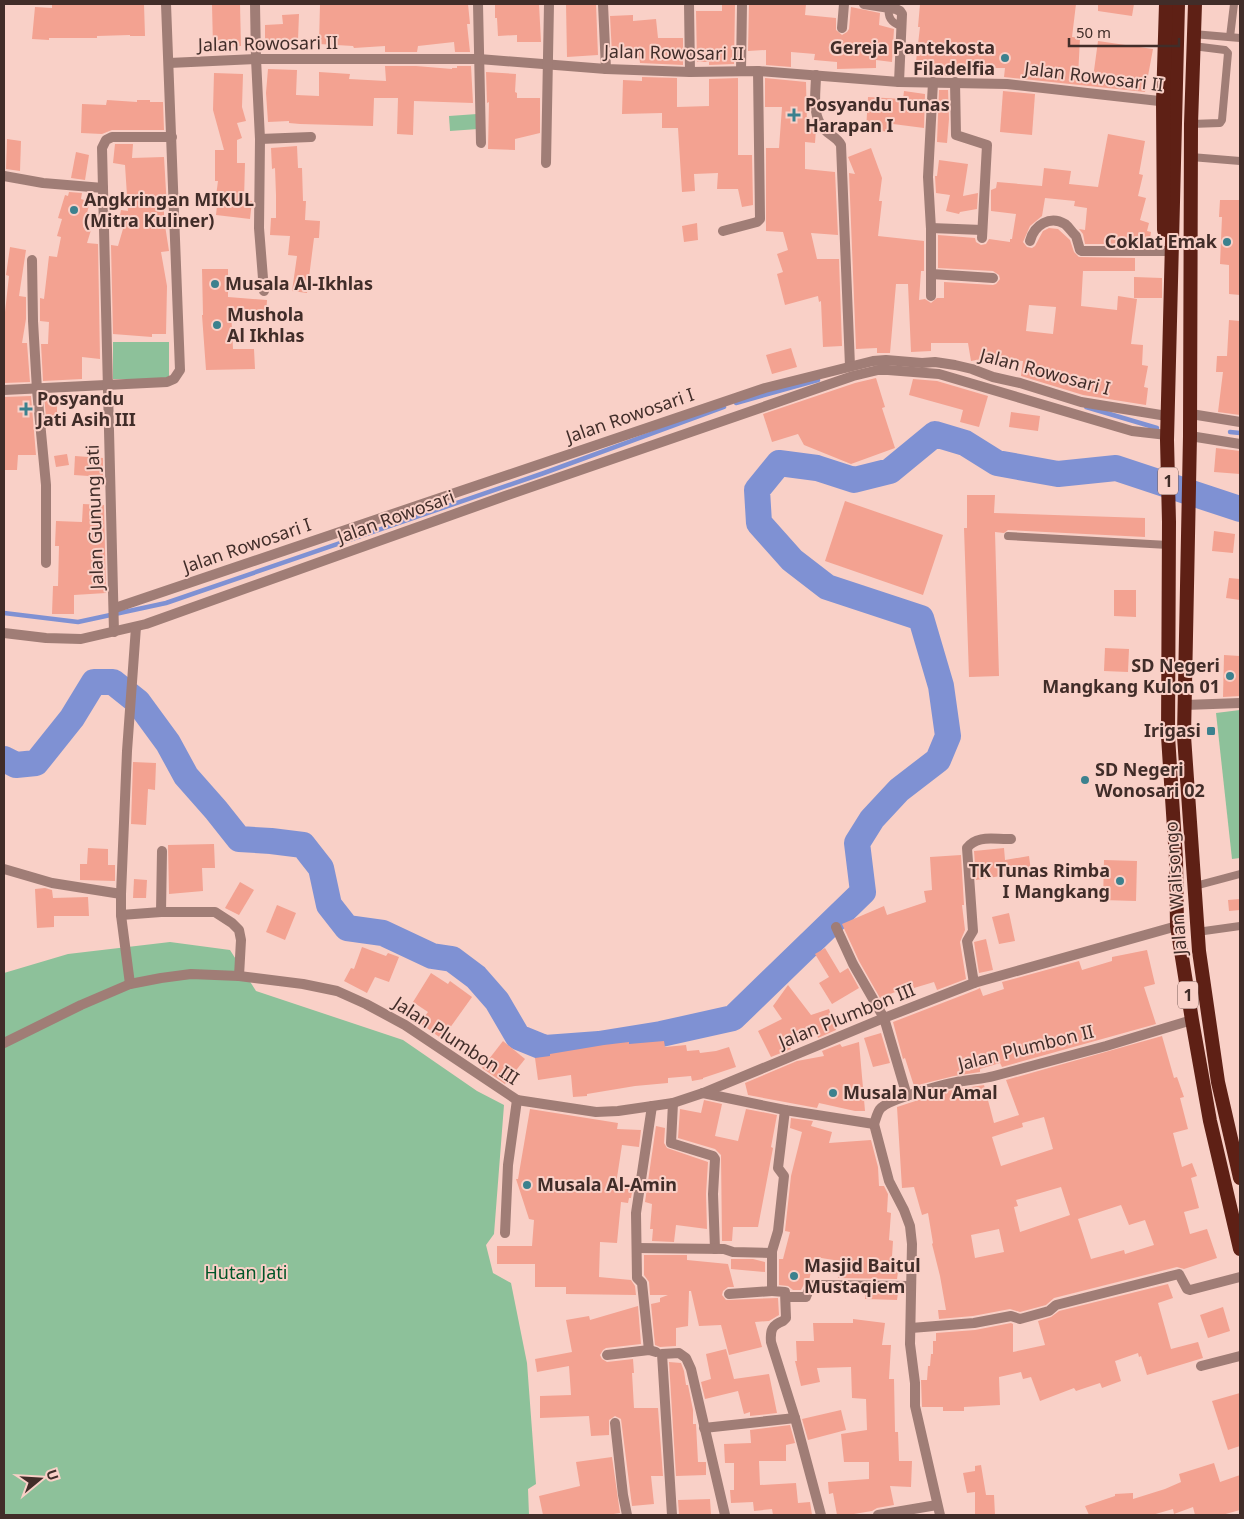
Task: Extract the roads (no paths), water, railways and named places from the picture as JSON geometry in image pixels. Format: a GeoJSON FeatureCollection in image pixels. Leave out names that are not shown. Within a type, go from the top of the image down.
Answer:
{"type":"FeatureCollection","features":[{"type":"Feature","properties":{"kind":"highway"},"geometry":{"type":"LineString","coordinates":[[1166,4],[1169,102]]}},
{"type":"Feature","properties":{"kind":"highway","name":"1"},"geometry":{"type":"LineString","coordinates":[[1178,4],[1169,102],[1167,416],[1169,522],[1168,736],[1176,859],[1177,926],[1210,1121],[1240,1249]]}},
{"type":"Feature","properties":{"kind":"highway","name":"1"},"geometry":{"type":"LineString","coordinates":[[1190,439],[1191,124],[1195,4]]}},
{"type":"Feature","properties":{"kind":"highway","name":"Jalan Walisongo"},"geometry":{"type":"LineString","coordinates":[[1190,439],[1184,736],[1197,932],[1218,1082],[1240,1178]]}},
{"type":"Feature","properties":{"kind":"highway"},"geometry":{"type":"LineString","coordinates":[[1210,1121],[1227,1120]]}},
{"type":"Feature","properties":{"kind":"street"},"geometry":{"type":"LineString","coordinates":[[4,390],[37,390],[108,384],[167,382],[174,379],[180,370],[166,4]]}},
{"type":"Feature","properties":{"kind":"street"},"geometry":{"type":"LineString","coordinates":[[256,4],[256,59],[260,139],[259,228],[264,291]]}},
{"type":"Feature","properties":{"kind":"street"},"geometry":{"type":"LineString","coordinates":[[478,4],[481,143]]}},
{"type":"Feature","properties":{"kind":"street"},"geometry":{"type":"LineString","coordinates":[[546,163],[549,4]]}},
{"type":"Feature","properties":{"kind":"street"},"geometry":{"type":"LineString","coordinates":[[602,4],[606,69]]}},
{"type":"Feature","properties":{"kind":"street"},"geometry":{"type":"LineString","coordinates":[[689,4],[690,72]]}},
{"type":"Feature","properties":{"kind":"street"},"geometry":{"type":"LineString","coordinates":[[741,72],[742,4]]}},
{"type":"Feature","properties":{"kind":"street"},"geometry":{"type":"LineString","coordinates":[[842,28],[844,4]]}},
{"type":"Feature","properties":{"kind":"street"},"geometry":{"type":"LineString","coordinates":[[864,4],[900,10],[902,14],[899,82]]}},
{"type":"Feature","properties":{"kind":"street","name":"Jalan Rowosari II"},"geometry":{"type":"LineString","coordinates":[[169,63],[256,59],[479,59],[549,63],[606,69],[690,72],[758,71],[899,82],[1007,84],[1169,102]]}},
{"type":"Feature","properties":{"kind":"street"},"geometry":{"type":"LineString","coordinates":[[722,231],[757,222],[760,219],[758,71]]}},
{"type":"Feature","properties":{"kind":"street"},"geometry":{"type":"LineString","coordinates":[[816,75],[815,112],[824,130],[838,139],[842,145],[850,366]]}},
{"type":"Feature","properties":{"kind":"street"},"geometry":{"type":"LineString","coordinates":[[931,296],[931,228],[928,177],[934,82]]}},
{"type":"Feature","properties":{"kind":"street"},"geometry":{"type":"LineString","coordinates":[[931,228],[982,234],[987,145],[956,135],[955,82]]}},
{"type":"Feature","properties":{"kind":"street","name":"Jalan Gunung Jati"},"geometry":{"type":"LineString","coordinates":[[114,632],[102,148],[106,140],[118,137],[172,137]]}},
{"type":"Feature","properties":{"kind":"street"},"geometry":{"type":"LineString","coordinates":[[260,139],[310,137]]}},
{"type":"Feature","properties":{"kind":"street"},"geometry":{"type":"LineString","coordinates":[[4,176],[43,183],[103,188]]}},
{"type":"Feature","properties":{"kind":"street"},"geometry":{"type":"LineString","coordinates":[[1030,241],[1032,234],[1038,226],[1052,221],[1067,225],[1073,235],[1076,236],[1082,251],[1169,258]]}},
{"type":"Feature","properties":{"kind":"street"},"geometry":{"type":"LineString","coordinates":[[32,260],[37,390],[46,485],[46,563]]}},
{"type":"Feature","properties":{"kind":"street"},"geometry":{"type":"LineString","coordinates":[[931,274],[993,278]]}},
{"type":"Feature","properties":{"kind":"street","name":"Jalan Rowosari I"},"geometry":{"type":"LineString","coordinates":[[115,612],[756,391],[850,366],[886,360],[955,365],[1081,402],[1167,416]]}},
{"type":"Feature","properties":{"kind":"street","name":"Jalan Rowosari I"},"geometry":{"type":"LineString","coordinates":[[765,406],[852,376],[878,370],[902,370],[939,374],[1132,431],[1167,437]]}},
{"type":"Feature","properties":{"kind":"street","name":"Jalan Rowosari"},"geometry":{"type":"LineString","coordinates":[[4,633],[46,638],[81,639],[164,619],[496,499],[765,406]]}},
{"type":"Feature","properties":{"kind":"street"},"geometry":{"type":"LineString","coordinates":[[1191,414],[1240,422]]}},
{"type":"Feature","properties":{"kind":"street"},"geometry":{"type":"LineString","coordinates":[[1190,439],[1240,444]]}},
{"type":"Feature","properties":{"kind":"street"},"geometry":{"type":"LineString","coordinates":[[130,984],[121,915],[121,894],[124,801],[136,627]]}},
{"type":"Feature","properties":{"kind":"street"},"geometry":{"type":"LineString","coordinates":[[1185,705],[1240,703]]}},
{"type":"Feature","properties":{"kind":"street"},"geometry":{"type":"LineString","coordinates":[[974,983],[967,942],[973,931],[967,848],[971,842],[986,839],[1011,840]]}},
{"type":"Feature","properties":{"kind":"street"},"geometry":{"type":"LineString","coordinates":[[161,912],[162,851]]}},
{"type":"Feature","properties":{"kind":"street"},"geometry":{"type":"LineString","coordinates":[[4,869],[52,883],[121,894]]}},
{"type":"Feature","properties":{"kind":"street"},"geometry":{"type":"LineString","coordinates":[[121,915],[161,912],[216,912],[239,930],[241,940],[239,976]]}},
{"type":"Feature","properties":{"kind":"street","name":"Jalan Plumbon III"},"geometry":{"type":"LineString","coordinates":[[4,1043],[81,1005],[130,984],[191,974],[239,976],[303,984],[337,991],[406,1026],[517,1100],[596,1112],[673,1103],[703,1093],[974,983],[1177,926]]}},
{"type":"Feature","properties":{"kind":"street"},"geometry":{"type":"LineString","coordinates":[[836,927],[884,1018],[907,1096]]}},
{"type":"Feature","properties":{"kind":"street","name":"Jalan Plumbon II"},"geometry":{"type":"LineString","coordinates":[[874,1124],[880,1110],[885,1105],[907,1096],[956,1082],[979,1080],[1003,1074],[1192,1020]]}},
{"type":"Feature","properties":{"kind":"street"},"geometry":{"type":"LineString","coordinates":[[703,1093],[785,1110],[874,1124],[889,1181],[910,1226],[912,1244],[910,1344],[915,1383],[916,1413],[940,1515]]}},
{"type":"Feature","properties":{"kind":"street"},"geometry":{"type":"LineString","coordinates":[[505,1233],[508,1165],[517,1100]]}},
{"type":"Feature","properties":{"kind":"street"},"geometry":{"type":"LineString","coordinates":[[673,1103],[671,1143],[713,1156],[715,1160],[713,1194],[715,1249]]}},
{"type":"Feature","properties":{"kind":"street"},"geometry":{"type":"LineString","coordinates":[[649,1350],[642,1283],[637,1278],[636,1213],[652,1106]]}},
{"type":"Feature","properties":{"kind":"street"},"geometry":{"type":"LineString","coordinates":[[772,1291],[772,1253],[778,1231],[784,1176],[778,1168],[785,1110]]}},
{"type":"Feature","properties":{"kind":"street"},"geometry":{"type":"LineString","coordinates":[[637,1248],[724,1249],[734,1252],[772,1253]]}},
{"type":"Feature","properties":{"kind":"street"},"geometry":{"type":"LineString","coordinates":[[911,1328],[974,1323],[1011,1316],[1020,1319],[1049,1311],[1056,1305],[1180,1274],[1184,1285],[1190,1290],[1240,1276]]}},
{"type":"Feature","properties":{"kind":"street"},"geometry":{"type":"LineString","coordinates":[[786,1296],[806,1297],[810,1287],[814,1286],[911,1286]]}},
{"type":"Feature","properties":{"kind":"street"},"geometry":{"type":"LineString","coordinates":[[729,1294],[785,1292],[786,1320],[772,1327],[770,1332],[771,1342],[795,1418],[821,1515]]}},
{"type":"Feature","properties":{"kind":"street"},"geometry":{"type":"LineString","coordinates":[[607,1355],[649,1350],[662,1354],[680,1353],[686,1358],[725,1515]]}},
{"type":"Feature","properties":{"kind":"street"},"geometry":{"type":"LineString","coordinates":[[662,1354],[672,1515]]}},
{"type":"Feature","properties":{"kind":"street"},"geometry":{"type":"LineString","coordinates":[[1201,1366],[1240,1356]]}},
{"type":"Feature","properties":{"kind":"street"},"geometry":{"type":"LineString","coordinates":[[704,1428],[795,1418]]}},
{"type":"Feature","properties":{"kind":"street"},"geometry":{"type":"LineString","coordinates":[[615,1423],[627,1515]]}},
{"type":"Feature","properties":{"kind":"street"},"geometry":{"type":"LineString","coordinates":[[878,1515],[937,1505]]}},
{"type":"Feature","properties":{"kind":"lane"},"geometry":{"type":"LineString","coordinates":[[1230,37],[1234,4]]}},
{"type":"Feature","properties":{"kind":"lane"},"geometry":{"type":"LineString","coordinates":[[1193,40],[1240,38]]}},
{"type":"Feature","properties":{"kind":"lane"},"geometry":{"type":"LineString","coordinates":[[1191,124],[1214,124],[1220,123],[1222,120],[1228,53],[1225,50],[1193,40]]}},
{"type":"Feature","properties":{"kind":"lane"},"geometry":{"type":"LineString","coordinates":[[1191,157],[1240,161]]}},
{"type":"Feature","properties":{"kind":"lane"},"geometry":{"type":"LineString","coordinates":[[1008,536],[1168,545]]}},
{"type":"Feature","properties":{"kind":"lane"},"geometry":{"type":"LineString","coordinates":[[1195,886],[1240,874]]}},
{"type":"Feature","properties":{"kind":"lane"},"geometry":{"type":"LineString","coordinates":[[1197,932],[1240,926]]}},
{"type":"Feature","properties":{"kind":"waterway"},"geometry":{"type":"LineString","coordinates":[[736,403],[818,380]]}},
{"type":"Feature","properties":{"kind":"waterway"},"geometry":{"type":"LineString","coordinates":[[4,613],[78,622],[166,603],[544,473],[724,407]]}},
{"type":"Feature","properties":{"kind":"waterway"},"geometry":{"type":"LineString","coordinates":[[1086,407],[1157,428]]}},
{"type":"Feature","properties":{"kind":"waterway"},"geometry":{"type":"LineString","coordinates":[[1230,432],[1240,433]]}},
{"type":"Feature","properties":{"kind":"waterway"},"geometry":{"type":"LineString","coordinates":[[4,759],[16,765],[36,763],[72,718],[94,682],[113,682],[138,702],[168,743],[186,776],[239,839],[303,845],[321,868],[329,905],[347,928],[383,933],[432,956],[452,959],[476,977],[497,1001],[518,1037],[545,1048],[599,1044],[661,1034],[733,1018],[863,892],[857,843],[872,819],[899,790],[938,760],[948,736],[941,686],[921,618],[827,587],[792,560],[759,523],[757,490],[779,463],[817,468],[854,480],[890,471],[935,434],[965,443],[997,463],[1058,474],[1116,468],[1240,509]]}},
{"type":"Feature","properties":{"kind":"place","name":"Gereja Pantekosta Filadelfia"},"geometry":{"type":"Point","coordinates":[1005,58]}},
{"type":"Feature","properties":{"kind":"place","name":"Posyandu Tunas Harapan I"},"geometry":{"type":"Point","coordinates":[794,115]}},
{"type":"Feature","properties":{"kind":"place","name":"Angkringan MIKUL (Mitra Kuliner)"},"geometry":{"type":"Point","coordinates":[74,210]}},
{"type":"Feature","properties":{"kind":"place","name":"Coklat Emak"},"geometry":{"type":"Point","coordinates":[1227,242]}},
{"type":"Feature","properties":{"kind":"place","name":"Musala Al-Ikhlas"},"geometry":{"type":"Point","coordinates":[215,284]}},
{"type":"Feature","properties":{"kind":"place","name":"Mushola Al Ikhlas"},"geometry":{"type":"Point","coordinates":[217,325]}},
{"type":"Feature","properties":{"kind":"place","name":"Posyandu Jati Asih III"},"geometry":{"type":"Point","coordinates":[26,409]}},
{"type":"Feature","properties":{"kind":"place","name":"SD Negeri Mangkang Kulon 01"},"geometry":{"type":"Point","coordinates":[1230,676]}},
{"type":"Feature","properties":{"kind":"place","name":"Irigasi"},"geometry":{"type":"Point","coordinates":[1211,731]}},
{"type":"Feature","properties":{"kind":"place","name":"SD Negeri Wonosari 02"},"geometry":{"type":"Point","coordinates":[1085,780]}},
{"type":"Feature","properties":{"kind":"place","name":"TK Tunas Rimba I Mangkang"},"geometry":{"type":"Point","coordinates":[1120,881]}},
{"type":"Feature","properties":{"kind":"place","name":"Musala Nur Amal"},"geometry":{"type":"Point","coordinates":[833,1093]}},
{"type":"Feature","properties":{"kind":"place","name":"Musala Al-Amin"},"geometry":{"type":"Point","coordinates":[527,1185]}},
{"type":"Feature","properties":{"kind":"place","name":"Masjid Baitul Mustaqiem"},"geometry":{"type":"Point","coordinates":[794,1276]}},
{"type":"Feature","properties":{"kind":"park label","name":"Hutan Jati"},"geometry":{"type":"Point","coordinates":[246,1273]}}]}
